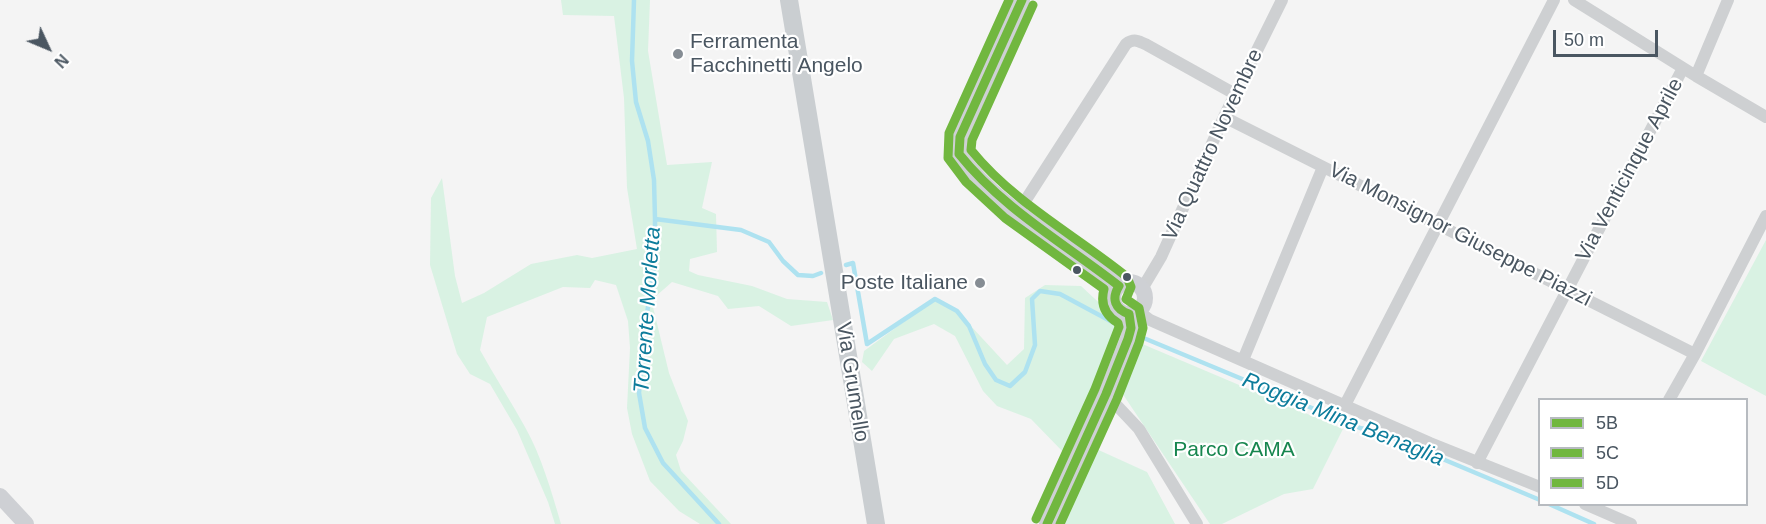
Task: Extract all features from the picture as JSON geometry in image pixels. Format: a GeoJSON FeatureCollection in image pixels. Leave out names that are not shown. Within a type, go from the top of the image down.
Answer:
{"type":"FeatureCollection","features":[{"type":"Feature","properties":{"kind":"main road","name":"Via Grumello"},"geometry":{"type":"LineString","coordinates":[[789,0],[876,524]]}},
{"type":"Feature","properties":{"kind":"street"},"geometry":{"type":"LineString","coordinates":[[1022,0],[960,138],[958,154],[977,177],[1018,212],[1119,286]]}},
{"type":"Feature","properties":{"kind":"street","name":"Via Quattro Novembre"},"geometry":{"type":"LineString","coordinates":[[1142,289],[1161,257],[1224,117],[1282,0]]}},
{"type":"Feature","properties":{"kind":"street"},"geometry":{"type":"LineString","coordinates":[[1345,405],[1554,0]]}},
{"type":"Feature","properties":{"kind":"street"},"geometry":{"type":"LineString","coordinates":[[1574,0],[1766,117]]}},
{"type":"Feature","properties":{"kind":"street"},"geometry":{"type":"LineString","coordinates":[[1696,76],[1728,0]]}},
{"type":"Feature","properties":{"kind":"street"},"geometry":{"type":"LineString","coordinates":[[1018,212],[1126,44],[1131,40],[1147,45],[1236,94]]}},
{"type":"Feature","properties":{"kind":"street","name":"Via Venticinque Aprile"},"geometry":{"type":"LineString","coordinates":[[1477,463],[1683,68]]}},
{"type":"Feature","properties":{"kind":"street","name":"Via Monsignor Giuseppe Piazzi"},"geometry":{"type":"LineString","coordinates":[[1224,117],[1695,354]]}},
{"type":"Feature","properties":{"kind":"street"},"geometry":{"type":"LineString","coordinates":[[1243,360],[1323,167]]}},
{"type":"Feature","properties":{"kind":"street"},"geometry":{"type":"LineString","coordinates":[[1670,398],[1695,354],[1766,216]]}},
{"type":"Feature","properties":{"kind":"street"},"geometry":{"type":"LineString","coordinates":[[1047,524],[1106,394],[1128,339],[1133,312],[1145,300],[1142,289],[1131,282],[1119,286],[1115,291],[1114,303],[1118,308],[1133,312],[1477,463],[1538,487]]}},
{"type":"Feature","properties":{"kind":"street"},"geometry":{"type":"LineString","coordinates":[[1106,394],[1139,429],[1197,524]]}},
{"type":"Feature","properties":{"kind":"street"},"geometry":{"type":"LineString","coordinates":[[0,496],[26,524]]}},
{"type":"Feature","properties":{"kind":"street"},"geometry":{"type":"LineString","coordinates":[[1595,506],[1610,509],[1631,524]]}},
{"type":"Feature","properties":{"kind":"green space"},"geometry":{"type":"Polygon","coordinates":[[[561,0],[650,0],[648,51],[667,165],[712,162],[702,208],[716,214],[717,252],[690,259],[689,271],[698,275],[752,286],[787,299],[827,302],[833,320],[791,326],[759,306],[728,309],[718,296],[672,282],[655,297],[653,307],[669,373],[688,421],[683,441],[676,455],[681,471],[731,524],[700,524],[679,511],[650,481],[632,434],[627,408],[630,348],[628,321],[616,285],[595,280],[590,288],[563,287],[487,317],[480,350],[531,438],[546,474],[561,524],[555,524],[517,430],[490,384],[470,374],[457,354],[430,265],[431,198],[442,178],[455,276],[462,303],[484,293],[531,264],[577,255],[592,258],[637,249],[627,188],[624,98],[614,16],[563,15],[561,0]]]}},
{"type":"Feature","properties":{"kind":"green space"},"geometry":{"type":"Polygon","coordinates":[[[1766,240],[1766,396],[1701,361],[1766,240]]]}},
{"type":"Feature","properties":{"kind":"green space"},"geometry":{"type":"Polygon","coordinates":[[[1045,285],[1081,286],[1108,311],[1122,337],[1078,436],[1064,453],[1031,419],[997,406],[983,391],[955,336],[934,324],[894,339],[872,371],[862,362],[864,351],[935,299],[957,311],[1007,365],[1024,349],[1025,298],[1045,285]]]}},
{"type":"Feature","properties":{"kind":"green space","name":"Parco CAMA"},"geometry":{"type":"Polygon","coordinates":[[[1140,343],[1343,429],[1313,489],[1284,494],[1222,524],[1210,524],[1120,390],[1140,343]]]}},
{"type":"Feature","properties":{"kind":"green space"},"geometry":{"type":"Polygon","coordinates":[[[1092,447],[1147,472],[1175,524],[1055,524],[1092,447]]]}},
{"type":"Feature","properties":{"kind":"waterway","name":"Torrente Morletta"},"geometry":{"type":"LineString","coordinates":[[634,0],[632,61],[636,102],[648,141],[654,180],[655,219],[655,261],[644,333],[639,393],[645,428],[663,463],[719,524]]}},
{"type":"Feature","properties":{"kind":"waterway","name":"Roggia Mina Benaglia"},"geometry":{"type":"LineString","coordinates":[[655,219],[741,230],[769,242],[783,261],[798,275],[813,276],[821,273]]}},
{"type":"Feature","properties":{"kind":"waterway","name":"Roggia Mina Benaglia"},"geometry":{"type":"LineString","coordinates":[[846,265],[853,263],[867,344],[935,299],[957,311],[969,326],[985,364],[996,380],[1010,386],[1025,372],[1035,345],[1032,299],[1040,291],[1060,294],[1116,324]]}},
{"type":"Feature","properties":{"kind":"waterway","name":"Roggia Mina Benaglia"},"geometry":{"type":"LineString","coordinates":[[1146,339],[1360,428],[1376,431],[1538,499]]}},
{"type":"Feature","properties":{"kind":"waterway","name":"Roggia Mina Benaglia"},"geometry":{"type":"LineString","coordinates":[[1554,506],[1594,524]]}},
{"type":"Feature","properties":{"kind":"transit line","name":"5C"},"geometry":{"type":"LineString","coordinates":[[1009,0],[949,133],[948,158],[966,182],[1005,218],[1104,289],[1105,309],[1119,327],[1095,389],[1036,519]]}},
{"type":"Feature","properties":{"kind":"transit line","name":"5B"},"geometry":{"type":"LineString","coordinates":[[1022,0],[960,137],[959,154],[976,174],[1014,209],[1119,286],[1115,295],[1116,303],[1120,309],[1129,314],[1131,328],[1106,394],[1047,524]]}},
{"type":"Feature","properties":{"kind":"transit line","name":"5D"},"geometry":{"type":"LineString","coordinates":[[1033,5],[972,140],[971,150],[1006,186],[1127,277],[1131,287],[1126,299],[1139,308],[1143,328],[1117,399],[1060,524]]}},
{"type":"Feature","properties":{"kind":"place","name":"Ferramenta Facchinetti Angelo"},"geometry":{"type":"Point","coordinates":[678,54]}},
{"type":"Feature","properties":{"kind":"place","name":"Poste Italiane"},"geometry":{"type":"Point","coordinates":[980,283]}}]}
